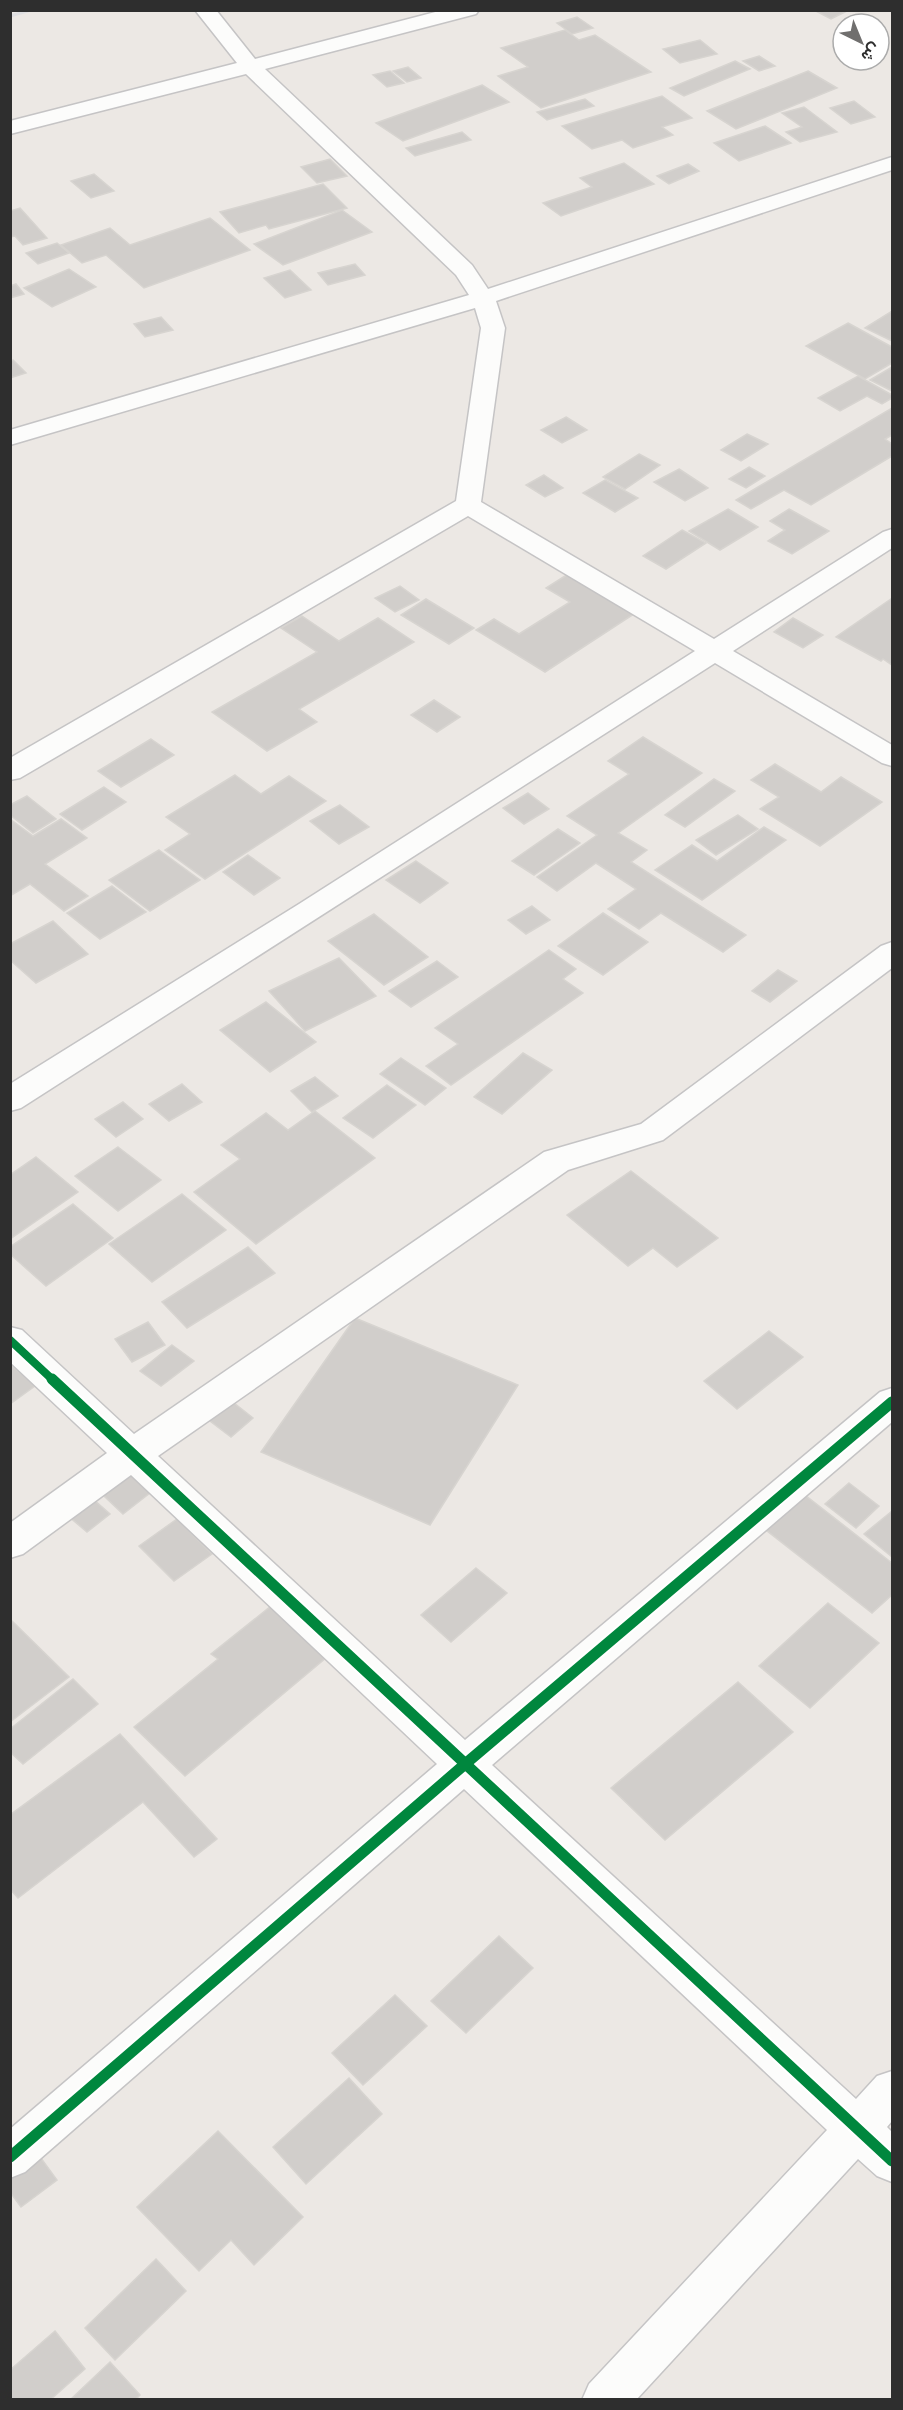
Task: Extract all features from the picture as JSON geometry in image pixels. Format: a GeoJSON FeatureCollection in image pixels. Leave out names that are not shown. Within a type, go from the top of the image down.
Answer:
{"type":"FeatureCollection","features":[{"type":"Feature","properties":{"kind":"street"},"geometry":{"type":"LineString","coordinates":[[205,10],[249,65],[464,270],[483,298],[493,328],[468,505]]}},
{"type":"Feature","properties":{"kind":"street"},"geometry":{"type":"LineString","coordinates":[[10,128],[469,10]]}},
{"type":"Feature","properties":{"kind":"street"},"geometry":{"type":"LineString","coordinates":[[10,438],[483,298],[892,163]]}},
{"type":"Feature","properties":{"kind":"street"},"geometry":{"type":"LineString","coordinates":[[468,505],[892,757]]}},
{"type":"Feature","properties":{"kind":"street"},"geometry":{"type":"LineString","coordinates":[[10,771],[468,505]]}},
{"type":"Feature","properties":{"kind":"street"},"geometry":{"type":"LineString","coordinates":[[10,1100],[716,652],[892,537]]}},
{"type":"Feature","properties":{"kind":"street"},"geometry":{"type":"LineString","coordinates":[[10,1543],[133,1454],[556,1161],[585,1150],[622,1143],[652,1132],[892,953]]}},
{"type":"Feature","properties":{"kind":"street"},"geometry":{"type":"LineString","coordinates":[[10,1340],[892,2161]]}},
{"type":"Feature","properties":{"kind":"street"},"geometry":{"type":"LineString","coordinates":[[10,2157],[464,1765],[892,1402]]}},
{"type":"Feature","properties":{"kind":"street"},"geometry":{"type":"LineString","coordinates":[[605,2400],[892,2091]]}},
{"type":"Feature","properties":{"kind":"building"},"geometry":{"type":"Polygon","coordinates":[[[814,10],[849,10],[831,12],[831,19],[814,10]]]}},
{"type":"Feature","properties":{"kind":"building"},"geometry":{"type":"Polygon","coordinates":[[[577,17],[593,28],[572,34],[557,23],[577,17]]]}},
{"type":"Feature","properties":{"kind":"building"},"geometry":{"type":"Polygon","coordinates":[[[565,30],[579,40],[595,35],[651,72],[541,108],[498,76],[528,67],[501,48],[565,30]]]}},
{"type":"Feature","properties":{"kind":"building"},"geometry":{"type":"Polygon","coordinates":[[[700,40],[717,54],[680,63],[663,49],[700,40]]]}},
{"type":"Feature","properties":{"kind":"building"},"geometry":{"type":"Polygon","coordinates":[[[759,56],[775,66],[759,71],[743,61],[759,56]]]}},
{"type":"Feature","properties":{"kind":"building"},"geometry":{"type":"Polygon","coordinates":[[[735,61],[750,69],[684,96],[670,88],[735,61]]]}},
{"type":"Feature","properties":{"kind":"building"},"geometry":{"type":"Polygon","coordinates":[[[408,67],[421,78],[407,82],[393,71],[408,67]]]}},
{"type":"Feature","properties":{"kind":"building"},"geometry":{"type":"Polygon","coordinates":[[[390,71],[404,83],[387,87],[373,75],[390,71]]]}},
{"type":"Feature","properties":{"kind":"building"},"geometry":{"type":"Polygon","coordinates":[[[808,71],[837,88],[736,129],[707,111],[808,71]]]}},
{"type":"Feature","properties":{"kind":"building"},"geometry":{"type":"Polygon","coordinates":[[[482,85],[509,102],[403,141],[376,123],[482,85]]]}},
{"type":"Feature","properties":{"kind":"building"},"geometry":{"type":"Polygon","coordinates":[[[662,96],[692,118],[662,127],[673,135],[633,148],[622,140],[592,149],[562,126],[662,96]]]}},
{"type":"Feature","properties":{"kind":"building"},"geometry":{"type":"Polygon","coordinates":[[[585,99],[594,106],[547,120],[537,112],[585,99]]]}},
{"type":"Feature","properties":{"kind":"building"},"geometry":{"type":"Polygon","coordinates":[[[854,101],[875,117],[851,124],[830,108],[854,101]]]}},
{"type":"Feature","properties":{"kind":"building"},"geometry":{"type":"Polygon","coordinates":[[[804,107],[837,132],[800,142],[786,132],[802,127],[782,113],[804,107]]]}},
{"type":"Feature","properties":{"kind":"building"},"geometry":{"type":"Polygon","coordinates":[[[765,126],[791,143],[739,161],[714,143],[765,126]]]}},
{"type":"Feature","properties":{"kind":"building"},"geometry":{"type":"Polygon","coordinates":[[[462,132],[471,140],[415,156],[406,148],[462,132]]]}},
{"type":"Feature","properties":{"kind":"building"},"geometry":{"type":"Polygon","coordinates":[[[330,159],[347,176],[317,183],[301,167],[330,159]]]}},
{"type":"Feature","properties":{"kind":"building"},"geometry":{"type":"Polygon","coordinates":[[[624,163],[654,184],[561,216],[543,203],[592,187],[580,178],[624,163]]]}},
{"type":"Feature","properties":{"kind":"building"},"geometry":{"type":"Polygon","coordinates":[[[688,164],[699,171],[669,184],[657,176],[688,164]]]}},
{"type":"Feature","properties":{"kind":"building"},"geometry":{"type":"Polygon","coordinates":[[[94,174],[114,191],[91,198],[71,181],[94,174]]]}},
{"type":"Feature","properties":{"kind":"building"},"geometry":{"type":"Polygon","coordinates":[[[323,184],[347,208],[269,229],[266,225],[239,233],[220,212],[323,184]]]}},
{"type":"Feature","properties":{"kind":"building"},"geometry":{"type":"Polygon","coordinates":[[[20,208],[47,238],[23,245],[15,236],[10,237],[10,211],[20,208]]]}},
{"type":"Feature","properties":{"kind":"building"},"geometry":{"type":"Polygon","coordinates":[[[342,210],[372,232],[283,265],[254,244],[342,210]]]}},
{"type":"Feature","properties":{"kind":"building"},"geometry":{"type":"Polygon","coordinates":[[[210,218],[250,250],[144,288],[106,255],[82,263],[61,245],[110,228],[130,245],[210,218]]]}},
{"type":"Feature","properties":{"kind":"building"},"geometry":{"type":"Polygon","coordinates":[[[57,243],[69,253],[38,264],[26,253],[57,243]]]}},
{"type":"Feature","properties":{"kind":"building"},"geometry":{"type":"Polygon","coordinates":[[[355,264],[365,275],[328,285],[318,273],[355,264]]]}},
{"type":"Feature","properties":{"kind":"building"},"geometry":{"type":"Polygon","coordinates":[[[69,269],[96,287],[52,307],[24,288],[69,269]]]}},
{"type":"Feature","properties":{"kind":"building"},"geometry":{"type":"Polygon","coordinates":[[[290,270],[311,290],[285,298],[264,278],[290,270]]]}},
{"type":"Feature","properties":{"kind":"building"},"geometry":{"type":"Polygon","coordinates":[[[16,284],[24,294],[10,298],[10,286],[16,284]]]}},
{"type":"Feature","properties":{"kind":"building"},"geometry":{"type":"Polygon","coordinates":[[[892,311],[892,341],[865,328],[892,311]]]}},
{"type":"Feature","properties":{"kind":"building"},"geometry":{"type":"Polygon","coordinates":[[[161,317],[173,330],[145,337],[134,324],[161,317]]]}},
{"type":"Feature","properties":{"kind":"building"},"geometry":{"type":"Polygon","coordinates":[[[848,323],[892,347],[892,363],[865,379],[806,346],[848,323]]]}},
{"type":"Feature","properties":{"kind":"building"},"geometry":{"type":"Polygon","coordinates":[[[13,360],[26,373],[10,378],[10,361],[13,360]]]}},
{"type":"Feature","properties":{"kind":"building"},"geometry":{"type":"Polygon","coordinates":[[[892,367],[892,391],[870,380],[892,367]]]}},
{"type":"Feature","properties":{"kind":"building"},"geometry":{"type":"Polygon","coordinates":[[[858,376],[892,395],[892,398],[882,404],[867,396],[840,411],[818,398],[858,376]]]}},
{"type":"Feature","properties":{"kind":"building"},"geometry":{"type":"Polygon","coordinates":[[[892,408],[892,435],[885,439],[892,444],[892,456],[811,505],[784,490],[751,509],[736,500],[892,408]]]}},
{"type":"Feature","properties":{"kind":"building"},"geometry":{"type":"Polygon","coordinates":[[[566,417],[587,430],[562,443],[541,430],[566,417]]]}},
{"type":"Feature","properties":{"kind":"building"},"geometry":{"type":"Polygon","coordinates":[[[747,434],[768,444],[741,461],[721,450],[747,434]]]}},
{"type":"Feature","properties":{"kind":"building"},"geometry":{"type":"Polygon","coordinates":[[[639,454],[660,465],[625,489],[603,477],[639,454]]]}},
{"type":"Feature","properties":{"kind":"building"},"geometry":{"type":"Polygon","coordinates":[[[749,467],[765,476],[746,488],[729,479],[749,467]]]}},
{"type":"Feature","properties":{"kind":"building"},"geometry":{"type":"Polygon","coordinates":[[[679,469],[708,488],[685,501],[654,482],[679,469]]]}},
{"type":"Feature","properties":{"kind":"building"},"geometry":{"type":"Polygon","coordinates":[[[544,475],[563,488],[545,497],[526,485],[544,475]]]}},
{"type":"Feature","properties":{"kind":"building"},"geometry":{"type":"Polygon","coordinates":[[[605,480],[638,498],[615,512],[583,493],[605,480]]]}},
{"type":"Feature","properties":{"kind":"building"},"geometry":{"type":"Polygon","coordinates":[[[728,509],[758,527],[720,550],[689,531],[728,509]]]}},
{"type":"Feature","properties":{"kind":"building"},"geometry":{"type":"Polygon","coordinates":[[[789,509],[829,531],[792,554],[768,541],[785,530],[770,521],[789,509]]]}},
{"type":"Feature","properties":{"kind":"building"},"geometry":{"type":"Polygon","coordinates":[[[682,530],[706,543],[666,569],[643,556],[682,530]]]}},
{"type":"Feature","properties":{"kind":"building"},"geometry":{"type":"Polygon","coordinates":[[[573,571],[640,610],[545,672],[476,630],[494,619],[519,634],[570,602],[546,588],[573,571]]]}},
{"type":"Feature","properties":{"kind":"building"},"geometry":{"type":"Polygon","coordinates":[[[400,586],[419,600],[395,612],[375,598],[400,586]]]}},
{"type":"Feature","properties":{"kind":"building"},"geometry":{"type":"Polygon","coordinates":[[[426,599],[474,628],[449,644],[401,615],[426,599]]]}},
{"type":"Feature","properties":{"kind":"building"},"geometry":{"type":"Polygon","coordinates":[[[891,599],[892,665],[836,637],[891,599]]]}},
{"type":"Feature","properties":{"kind":"building"},"geometry":{"type":"Polygon","coordinates":[[[302,616],[339,641],[378,618],[414,642],[299,709],[317,722],[267,751],[212,712],[317,652],[281,628],[302,616]]]}},
{"type":"Feature","properties":{"kind":"building"},"geometry":{"type":"Polygon","coordinates":[[[793,618],[823,635],[803,648],[774,632],[793,618]]]}},
{"type":"Feature","properties":{"kind":"building"},"geometry":{"type":"Polygon","coordinates":[[[434,700],[460,717],[437,732],[411,715],[434,700]]]}},
{"type":"Feature","properties":{"kind":"building"},"geometry":{"type":"Polygon","coordinates":[[[643,737],[702,773],[618,833],[647,850],[631,862],[746,935],[723,952],[661,913],[639,929],[608,909],[636,889],[596,863],[557,891],[537,877],[597,835],[567,816],[629,774],[608,761],[643,737]]]}},
{"type":"Feature","properties":{"kind":"building"},"geometry":{"type":"Polygon","coordinates":[[[151,739],[174,755],[121,787],[98,771],[151,739]]]}},
{"type":"Feature","properties":{"kind":"building"},"geometry":{"type":"Polygon","coordinates":[[[775,764],[821,792],[841,777],[882,802],[820,846],[760,809],[779,797],[751,780],[775,764]]]}},
{"type":"Feature","properties":{"kind":"building"},"geometry":{"type":"Polygon","coordinates":[[[235,775],[261,794],[289,776],[326,801],[205,879],[165,850],[190,834],[166,817],[235,775]]]}},
{"type":"Feature","properties":{"kind":"building"},"geometry":{"type":"Polygon","coordinates":[[[714,779],[735,791],[685,827],[665,815],[714,779]]]}},
{"type":"Feature","properties":{"kind":"building"},"geometry":{"type":"Polygon","coordinates":[[[104,787],[126,802],[82,830],[60,814],[104,787]]]}},
{"type":"Feature","properties":{"kind":"building"},"geometry":{"type":"Polygon","coordinates":[[[528,793],[549,809],[524,824],[503,808],[528,793]]]}},
{"type":"Feature","properties":{"kind":"building"},"geometry":{"type":"Polygon","coordinates":[[[27,796],[56,819],[33,833],[10,815],[10,805],[27,796]]]}},
{"type":"Feature","properties":{"kind":"building"},"geometry":{"type":"Polygon","coordinates":[[[340,805],[369,827],[339,844],[310,821],[340,805]]]}},
{"type":"Feature","properties":{"kind":"building"},"geometry":{"type":"Polygon","coordinates":[[[738,815],[758,829],[716,855],[696,840],[738,815]]]}},
{"type":"Feature","properties":{"kind":"building"},"geometry":{"type":"Polygon","coordinates":[[[10,819],[33,836],[61,819],[87,838],[45,864],[88,896],[64,911],[30,884],[10,896],[10,819]]]}},
{"type":"Feature","properties":{"kind":"building"},"geometry":{"type":"Polygon","coordinates":[[[764,827],[786,840],[702,900],[655,870],[692,845],[717,861],[764,827]]]}},
{"type":"Feature","properties":{"kind":"building"},"geometry":{"type":"Polygon","coordinates":[[[558,829],[580,843],[534,875],[512,861],[558,829]]]}},
{"type":"Feature","properties":{"kind":"building"},"geometry":{"type":"Polygon","coordinates":[[[159,850],[200,880],[150,911],[109,880],[159,850]]]}},
{"type":"Feature","properties":{"kind":"building"},"geometry":{"type":"Polygon","coordinates":[[[248,855],[280,878],[254,895],[223,872],[248,855]]]}},
{"type":"Feature","properties":{"kind":"building"},"geometry":{"type":"Polygon","coordinates":[[[416,861],[448,883],[420,903],[386,880],[416,861]]]}},
{"type":"Feature","properties":{"kind":"building"},"geometry":{"type":"Polygon","coordinates":[[[112,886],[146,912],[100,939],[67,913],[112,886]]]}},
{"type":"Feature","properties":{"kind":"building"},"geometry":{"type":"Polygon","coordinates":[[[532,906],[550,920],[526,934],[508,920],[532,906]]]}},
{"type":"Feature","properties":{"kind":"building"},"geometry":{"type":"Polygon","coordinates":[[[603,913],[648,942],[603,975],[558,946],[603,913]]]}},
{"type":"Feature","properties":{"kind":"building"},"geometry":{"type":"Polygon","coordinates":[[[374,914],[428,957],[384,985],[328,941],[374,914]]]}},
{"type":"Feature","properties":{"kind":"building"},"geometry":{"type":"Polygon","coordinates":[[[53,921],[88,954],[36,983],[10,960],[10,944],[53,921]]]}},
{"type":"Feature","properties":{"kind":"building"},"geometry":{"type":"Polygon","coordinates":[[[549,950],[576,969],[563,979],[583,993],[451,1085],[426,1066],[458,1044],[435,1028],[549,950]]]}},
{"type":"Feature","properties":{"kind":"building"},"geometry":{"type":"Polygon","coordinates":[[[339,958],[376,996],[305,1031],[269,991],[339,958]]]}},
{"type":"Feature","properties":{"kind":"building"},"geometry":{"type":"Polygon","coordinates":[[[437,961],[458,977],[411,1007],[389,991],[437,961]]]}},
{"type":"Feature","properties":{"kind":"building"},"geometry":{"type":"Polygon","coordinates":[[[778,970],[797,981],[770,1002],[752,991],[778,970]]]}},
{"type":"Feature","properties":{"kind":"building"},"geometry":{"type":"Polygon","coordinates":[[[266,1002],[316,1042],[270,1072],[220,1030],[266,1002]]]}},
{"type":"Feature","properties":{"kind":"building"},"geometry":{"type":"Polygon","coordinates":[[[523,1053],[552,1070],[502,1114],[474,1097],[523,1053]]]}},
{"type":"Feature","properties":{"kind":"building"},"geometry":{"type":"Polygon","coordinates":[[[401,1058],[446,1088],[425,1105],[380,1074],[401,1058]]]}},
{"type":"Feature","properties":{"kind":"building"},"geometry":{"type":"Polygon","coordinates":[[[315,1077],[338,1096],[312,1112],[291,1091],[315,1077]]]}},
{"type":"Feature","properties":{"kind":"building"},"geometry":{"type":"Polygon","coordinates":[[[182,1084],[202,1102],[169,1121],[149,1104],[182,1084]]]}},
{"type":"Feature","properties":{"kind":"building"},"geometry":{"type":"Polygon","coordinates":[[[387,1085],[416,1105],[373,1138],[343,1118],[387,1085]]]}},
{"type":"Feature","properties":{"kind":"building"},"geometry":{"type":"Polygon","coordinates":[[[123,1102],[143,1119],[116,1137],[95,1119],[123,1102]]]}},
{"type":"Feature","properties":{"kind":"building"},"geometry":{"type":"Polygon","coordinates":[[[315,1111],[375,1158],[256,1244],[194,1192],[240,1159],[221,1145],[266,1113],[288,1130],[315,1111]]]}},
{"type":"Feature","properties":{"kind":"building"},"geometry":{"type":"Polygon","coordinates":[[[118,1147],[161,1180],[118,1211],[75,1176],[118,1147]]]}},
{"type":"Feature","properties":{"kind":"building"},"geometry":{"type":"Polygon","coordinates":[[[36,1157],[78,1192],[10,1239],[10,1175],[36,1157]]]}},
{"type":"Feature","properties":{"kind":"building"},"geometry":{"type":"Polygon","coordinates":[[[631,1171],[718,1238],[677,1267],[653,1248],[628,1266],[567,1215],[631,1171]]]}},
{"type":"Feature","properties":{"kind":"building"},"geometry":{"type":"Polygon","coordinates":[[[182,1194],[226,1230],[152,1282],[109,1244],[182,1194]]]}},
{"type":"Feature","properties":{"kind":"building"},"geometry":{"type":"Polygon","coordinates":[[[73,1204],[113,1238],[46,1286],[10,1254],[10,1247],[73,1204]]]}},
{"type":"Feature","properties":{"kind":"building"},"geometry":{"type":"Polygon","coordinates":[[[248,1247],[275,1273],[187,1328],[162,1302],[248,1247]]]}},
{"type":"Feature","properties":{"kind":"building"},"geometry":{"type":"Polygon","coordinates":[[[355,1318],[518,1385],[430,1525],[261,1452],[355,1318]]]}},
{"type":"Feature","properties":{"kind":"building"},"geometry":{"type":"Polygon","coordinates":[[[148,1322],[165,1345],[132,1362],[115,1339],[148,1322]]]}},
{"type":"Feature","properties":{"kind":"building"},"geometry":{"type":"Polygon","coordinates":[[[769,1331],[803,1357],[737,1409],[704,1381],[769,1331]]]}},
{"type":"Feature","properties":{"kind":"building"},"geometry":{"type":"Polygon","coordinates":[[[172,1345],[194,1361],[161,1386],[140,1371],[172,1345]]]}},
{"type":"Feature","properties":{"kind":"building"},"geometry":{"type":"Polygon","coordinates":[[[10,1364],[35,1386],[10,1404],[10,1364]]]}},
{"type":"Feature","properties":{"kind":"building"},"geometry":{"type":"Polygon","coordinates":[[[229,1399],[253,1418],[231,1437],[206,1418],[229,1399]]]}},
{"type":"Feature","properties":{"kind":"building"},"geometry":{"type":"Polygon","coordinates":[[[136,1441],[173,1475],[123,1514],[85,1478],[136,1441]]]}},
{"type":"Feature","properties":{"kind":"building"},"geometry":{"type":"Polygon","coordinates":[[[787,1481],[892,1563],[892,1595],[872,1613],[748,1516],[787,1481]]]}},
{"type":"Feature","properties":{"kind":"building"},"geometry":{"type":"Polygon","coordinates":[[[849,1483],[879,1506],[856,1528],[825,1504],[849,1483]]]}},
{"type":"Feature","properties":{"kind":"building"},"geometry":{"type":"Polygon","coordinates":[[[85,1492],[110,1514],[87,1532],[61,1510],[85,1492]]]}},
{"type":"Feature","properties":{"kind":"building"},"geometry":{"type":"Polygon","coordinates":[[[892,1511],[892,1557],[864,1534],[892,1511]]]}},
{"type":"Feature","properties":{"kind":"building"},"geometry":{"type":"Polygon","coordinates":[[[177,1519],[212,1554],[174,1581],[139,1546],[177,1519]]]}},
{"type":"Feature","properties":{"kind":"building"},"geometry":{"type":"Polygon","coordinates":[[[476,1568],[507,1593],[451,1642],[421,1615],[476,1568]]]}},
{"type":"Feature","properties":{"kind":"building"},"geometry":{"type":"Polygon","coordinates":[[[276,1602],[333,1652],[185,1776],[134,1727],[218,1659],[211,1654],[276,1602]]]}},
{"type":"Feature","properties":{"kind":"building"},"geometry":{"type":"Polygon","coordinates":[[[828,1603],[879,1643],[810,1708],[759,1666],[828,1603]]]}},
{"type":"Feature","properties":{"kind":"building"},"geometry":{"type":"Polygon","coordinates":[[[10,1619],[69,1677],[10,1722],[10,1619]]]}},
{"type":"Feature","properties":{"kind":"building"},"geometry":{"type":"Polygon","coordinates":[[[73,1679],[98,1704],[23,1764],[10,1752],[10,1729],[73,1679]]]}},
{"type":"Feature","properties":{"kind":"building"},"geometry":{"type":"Polygon","coordinates":[[[738,1682],[793,1732],[665,1840],[611,1788],[738,1682]]]}},
{"type":"Feature","properties":{"kind":"building"},"geometry":{"type":"Polygon","coordinates":[[[120,1734],[217,1839],[194,1857],[143,1802],[18,1898],[10,1889],[10,1815],[120,1734]]]}},
{"type":"Feature","properties":{"kind":"building"},"geometry":{"type":"Polygon","coordinates":[[[499,1936],[533,1968],[466,2033],[431,2001],[499,1936]]]}},
{"type":"Feature","properties":{"kind":"building"},"geometry":{"type":"Polygon","coordinates":[[[395,1995],[427,2026],[363,2085],[332,2053],[395,1995]]]}},
{"type":"Feature","properties":{"kind":"building"},"geometry":{"type":"Polygon","coordinates":[[[349,2078],[382,2114],[306,2184],[273,2147],[349,2078]]]}},
{"type":"Feature","properties":{"kind":"building"},"geometry":{"type":"Polygon","coordinates":[[[218,2131],[303,2217],[254,2265],[231,2240],[199,2271],[137,2207],[218,2131]]]}},
{"type":"Feature","properties":{"kind":"building"},"geometry":{"type":"Polygon","coordinates":[[[27,2139],[57,2180],[21,2207],[10,2192],[10,2151],[27,2139]]]}},
{"type":"Feature","properties":{"kind":"building"},"geometry":{"type":"Polygon","coordinates":[[[156,2259],[186,2291],[115,2360],[85,2328],[156,2259]]]}},
{"type":"Feature","properties":{"kind":"building"},"geometry":{"type":"Polygon","coordinates":[[[55,2331],[85,2369],[50,2400],[10,2400],[10,2370],[55,2331]]]}},
{"type":"Feature","properties":{"kind":"building"},"geometry":{"type":"Polygon","coordinates":[[[110,2362],[140,2395],[135,2400],[70,2400],[110,2362]]]}},
{"type":"Feature","properties":{"kind":"railway"},"geometry":{"type":"LineString","coordinates":[[10,16],[31,10]]}},
{"type":"Feature","properties":{"kind":"cycle path"},"geometry":{"type":"LineString","coordinates":[[10,1340],[653,1941],[892,2161]]}},
{"type":"Feature","properties":{"kind":"cycle path"},"geometry":{"type":"LineString","coordinates":[[10,2157],[464,1765],[892,1402]]}}]}
